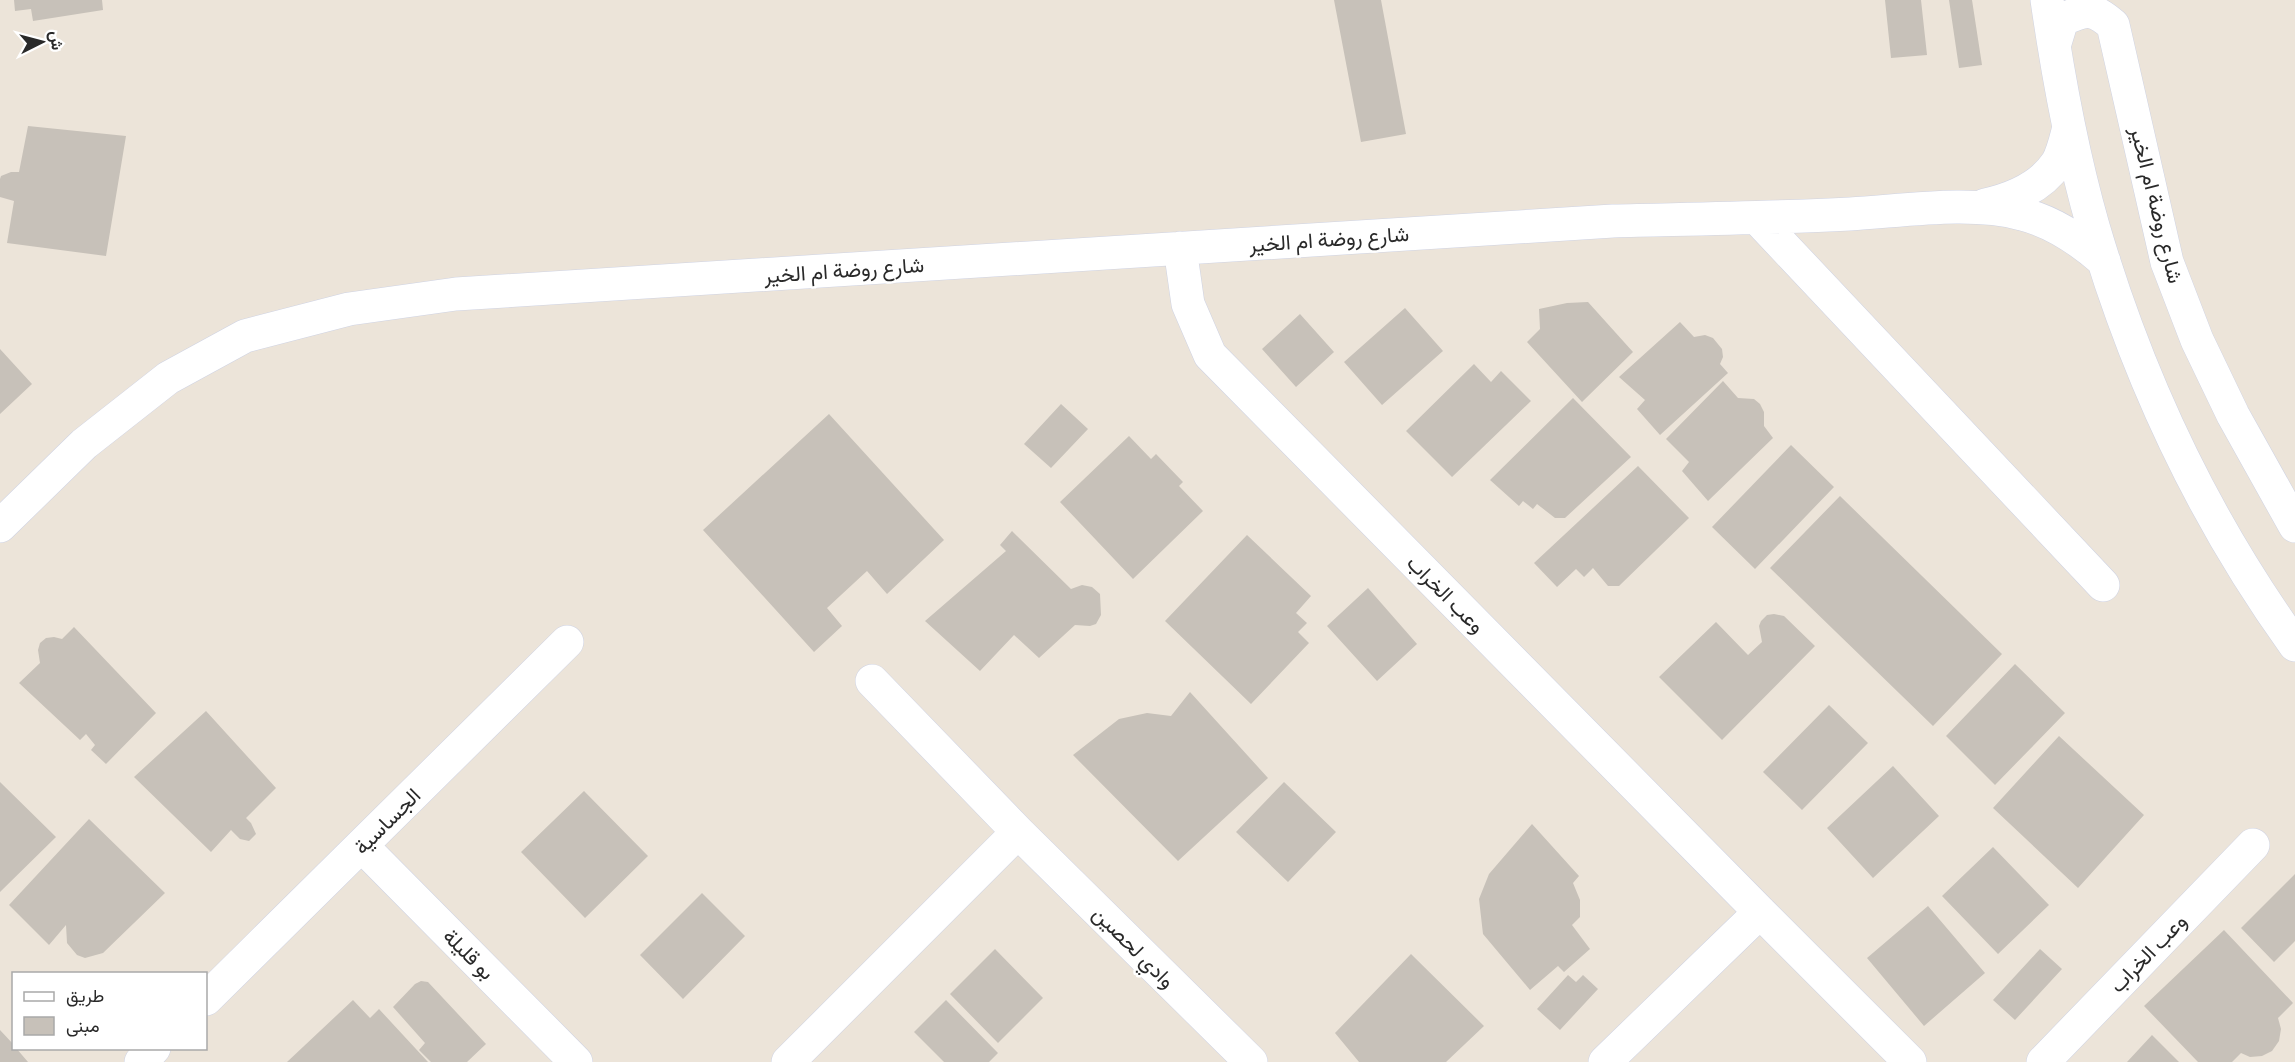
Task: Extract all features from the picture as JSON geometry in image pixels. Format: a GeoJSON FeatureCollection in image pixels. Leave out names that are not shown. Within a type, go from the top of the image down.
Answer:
{"type":"FeatureCollection","features":[{"type":"Feature","properties":{"kind":"street"},"geometry":{"type":"LineString","coordinates":[[2047,0],[2055,43]]}},
{"type":"Feature","properties":{"kind":"street","name":"شارع روضة ام الخير"},"geometry":{"type":"LineString","coordinates":[[2295,526],[2233,415],[2198,340],[2167,262],[2113,25],[2098,13],[2084,11],[2062,21],[2055,43],[2069,127],[2104,261],[2149,385],[2184,461],[2231,547],[2295,645]]}},
{"type":"Feature","properties":{"kind":"street","name":"شارع روضة ام الخير"},"geometry":{"type":"LineString","coordinates":[[0,526],[84,444],[168,378],[245,336],[349,309],[456,294],[1613,220],[1758,219],[1977,207],[2000,202],[2022,193],[2042,180],[2058,162],[2069,127]]}},
{"type":"Feature","properties":{"kind":"street","name":"شارع روضة ام الخير"},"geometry":{"type":"LineString","coordinates":[[1977,207],[2024,214],[2046,222],[2086,245],[2104,261]]}},
{"type":"Feature","properties":{"kind":"street"},"geometry":{"type":"LineString","coordinates":[[1758,219],[2103,585]]}},
{"type":"Feature","properties":{"kind":"street","name":"وعب الخراب"},"geometry":{"type":"LineString","coordinates":[[1180,248],[1188,304],[1210,355],[1910,1062]]}},
{"type":"Feature","properties":{"kind":"street","name":"الجساسية"},"geometry":{"type":"LineString","coordinates":[[207,998],[567,642]]}},
{"type":"Feature","properties":{"kind":"street","name":"وادي لحصين"},"geometry":{"type":"LineString","coordinates":[[872,681],[1018,832],[1251,1062]]}},
{"type":"Feature","properties":{"kind":"street"},"geometry":{"type":"LineString","coordinates":[[788,1062],[1018,832]]}},
{"type":"Feature","properties":{"kind":"street","name":"وعب الخراب"},"geometry":{"type":"LineString","coordinates":[[2043,1062],[2253,845]]}},
{"type":"Feature","properties":{"kind":"street","name":"بو قليلة"},"geometry":{"type":"LineString","coordinates":[[362,846],[576,1062]]}},
{"type":"Feature","properties":{"kind":"street"},"geometry":{"type":"LineString","coordinates":[[1605,1062],[1760,912]]}},
{"type":"Feature","properties":{"kind":"street"},"geometry":{"type":"LineString","coordinates":[[141,1062],[152,1050]]}},
{"type":"Feature","properties":{"kind":"building"},"geometry":{"type":"Polygon","coordinates":[[[14,0],[102,0],[103,10],[33,21],[31,9],[15,11],[14,0]]]}},
{"type":"Feature","properties":{"kind":"building"},"geometry":{"type":"Polygon","coordinates":[[[1334,0],[1381,0],[1406,134],[1361,142],[1334,0]]]}},
{"type":"Feature","properties":{"kind":"building"},"geometry":{"type":"Polygon","coordinates":[[[1885,0],[1921,0],[1927,55],[1891,58],[1885,0]]]}},
{"type":"Feature","properties":{"kind":"building"},"geometry":{"type":"Polygon","coordinates":[[[1949,0],[1972,0],[1982,65],[1959,68],[1949,0]]]}},
{"type":"Feature","properties":{"kind":"building"},"geometry":{"type":"Polygon","coordinates":[[[28,126],[126,136],[106,256],[7,243],[14,201],[0,197],[0,179],[1,176],[11,172],[19,172],[28,126]]]}},
{"type":"Feature","properties":{"kind":"building"},"geometry":{"type":"Polygon","coordinates":[[[1588,302],[1633,352],[1582,402],[1527,342],[1540,329],[1539,309],[1567,303],[1588,302]]]}},
{"type":"Feature","properties":{"kind":"building"},"geometry":{"type":"Polygon","coordinates":[[[1405,308],[1443,351],[1382,405],[1344,362],[1405,308]]]}},
{"type":"Feature","properties":{"kind":"building"},"geometry":{"type":"Polygon","coordinates":[[[1300,314],[1334,352],[1296,387],[1262,349],[1300,314]]]}},
{"type":"Feature","properties":{"kind":"building"},"geometry":{"type":"Polygon","coordinates":[[[1680,322],[1694,337],[1705,335],[1713,338],[1722,349],[1723,357],[1720,364],[1728,373],[1660,435],[1637,409],[1645,400],[1619,377],[1680,322]]]}},
{"type":"Feature","properties":{"kind":"building"},"geometry":{"type":"Polygon","coordinates":[[[0,349],[32,384],[0,414],[0,349]]]}},
{"type":"Feature","properties":{"kind":"building"},"geometry":{"type":"Polygon","coordinates":[[[1474,364],[1491,382],[1501,371],[1531,401],[1452,477],[1406,431],[1474,364]]]}},
{"type":"Feature","properties":{"kind":"building"},"geometry":{"type":"Polygon","coordinates":[[[1723,381],[1738,398],[1754,399],[1760,404],[1764,412],[1764,426],[1773,438],[1708,501],[1682,471],[1689,462],[1666,439],[1723,381]]]}},
{"type":"Feature","properties":{"kind":"building"},"geometry":{"type":"Polygon","coordinates":[[[1573,398],[1631,457],[1565,518],[1555,518],[1537,504],[1533,509],[1523,501],[1519,506],[1490,480],[1573,398]]]}},
{"type":"Feature","properties":{"kind":"building"},"geometry":{"type":"Polygon","coordinates":[[[1061,404],[1088,429],[1051,468],[1024,444],[1061,404]]]}},
{"type":"Feature","properties":{"kind":"building"},"geometry":{"type":"Polygon","coordinates":[[[829,414],[944,540],[887,594],[867,571],[827,608],[842,626],[814,652],[703,530],[829,414]]]}},
{"type":"Feature","properties":{"kind":"building"},"geometry":{"type":"Polygon","coordinates":[[[1129,436],[1151,459],[1156,454],[1183,482],[1179,486],[1203,511],[1133,579],[1060,502],[1129,436]]]}},
{"type":"Feature","properties":{"kind":"building"},"geometry":{"type":"Polygon","coordinates":[[[1791,445],[1834,487],[1755,569],[1712,527],[1791,445]]]}},
{"type":"Feature","properties":{"kind":"building"},"geometry":{"type":"Polygon","coordinates":[[[1638,466],[1689,518],[1619,586],[1608,586],[1593,568],[1584,577],[1576,569],[1557,587],[1534,563],[1638,466]]]}},
{"type":"Feature","properties":{"kind":"building"},"geometry":{"type":"Polygon","coordinates":[[[1840,496],[2002,654],[1933,726],[1770,568],[1840,496]]]}},
{"type":"Feature","properties":{"kind":"building"},"geometry":{"type":"Polygon","coordinates":[[[1012,531],[1071,589],[1082,585],[1092,587],[1100,594],[1101,615],[1096,624],[1075,625],[1039,658],[1014,635],[980,671],[925,621],[1006,551],[1000,545],[1012,531]]]}},
{"type":"Feature","properties":{"kind":"building"},"geometry":{"type":"Polygon","coordinates":[[[1247,535],[1311,596],[1296,613],[1307,623],[1298,632],[1309,643],[1251,704],[1165,621],[1247,535]]]}},
{"type":"Feature","properties":{"kind":"building"},"geometry":{"type":"Polygon","coordinates":[[[1368,588],[1417,644],[1377,681],[1327,626],[1368,588]]]}},
{"type":"Feature","properties":{"kind":"building"},"geometry":{"type":"Polygon","coordinates":[[[1767,615],[1784,616],[1815,646],[1722,740],[1659,677],[1716,622],[1748,655],[1762,642],[1759,626],[1761,621],[1767,615]]]}},
{"type":"Feature","properties":{"kind":"building"},"geometry":{"type":"Polygon","coordinates":[[[74,627],[156,713],[106,764],[91,750],[95,745],[86,734],[80,740],[19,683],[40,663],[38,650],[40,643],[46,638],[62,639],[74,627]]]}},
{"type":"Feature","properties":{"kind":"building"},"geometry":{"type":"Polygon","coordinates":[[[2015,664],[2065,713],[1995,785],[1946,736],[2015,664]]]}},
{"type":"Feature","properties":{"kind":"building"},"geometry":{"type":"Polygon","coordinates":[[[1190,692],[1268,778],[1178,861],[1073,755],[1119,719],[1147,713],[1171,716],[1190,692]]]}},
{"type":"Feature","properties":{"kind":"building"},"geometry":{"type":"Polygon","coordinates":[[[1829,705],[1868,743],[1802,810],[1763,772],[1829,705]]]}},
{"type":"Feature","properties":{"kind":"building"},"geometry":{"type":"Polygon","coordinates":[[[206,711],[276,788],[246,818],[256,834],[249,841],[240,839],[231,830],[211,852],[134,777],[206,711]]]}},
{"type":"Feature","properties":{"kind":"building"},"geometry":{"type":"Polygon","coordinates":[[[2059,736],[2144,815],[2078,888],[1993,808],[2059,736]]]}},
{"type":"Feature","properties":{"kind":"building"},"geometry":{"type":"Polygon","coordinates":[[[1893,766],[1939,816],[1873,878],[1827,828],[1893,766]]]}},
{"type":"Feature","properties":{"kind":"building"},"geometry":{"type":"Polygon","coordinates":[[[0,782],[56,837],[0,892],[0,782]]]}},
{"type":"Feature","properties":{"kind":"building"},"geometry":{"type":"Polygon","coordinates":[[[1284,782],[1336,832],[1288,882],[1236,832],[1284,782]]]}},
{"type":"Feature","properties":{"kind":"building"},"geometry":{"type":"Polygon","coordinates":[[[584,791],[648,856],[585,918],[521,852],[584,791]]]}},
{"type":"Feature","properties":{"kind":"building"},"geometry":{"type":"Polygon","coordinates":[[[89,819],[165,893],[103,953],[85,958],[77,955],[67,943],[66,925],[49,945],[9,905],[89,819]]]}},
{"type":"Feature","properties":{"kind":"building"},"geometry":{"type":"Polygon","coordinates":[[[1532,824],[1579,876],[1573,883],[1580,900],[1580,917],[1572,925],[1590,949],[1564,972],[1558,966],[1530,990],[1483,934],[1479,899],[1489,874],[1532,824]]]}},
{"type":"Feature","properties":{"kind":"building"},"geometry":{"type":"Polygon","coordinates":[[[1993,847],[2049,905],[1998,954],[1942,896],[1993,847]]]}},
{"type":"Feature","properties":{"kind":"building"},"geometry":{"type":"Polygon","coordinates":[[[2295,874],[2295,941],[2274,962],[2241,928],[2295,874]]]}},
{"type":"Feature","properties":{"kind":"building"},"geometry":{"type":"Polygon","coordinates":[[[702,893],[745,936],[683,999],[640,955],[702,893]]]}},
{"type":"Feature","properties":{"kind":"building"},"geometry":{"type":"Polygon","coordinates":[[[1928,906],[1985,973],[1924,1026],[1867,958],[1928,906]]]}},
{"type":"Feature","properties":{"kind":"building"},"geometry":{"type":"Polygon","coordinates":[[[2224,930],[2293,1003],[2278,1018],[2281,1029],[2279,1041],[2272,1051],[2262,1056],[2250,1057],[2241,1053],[2232,1062],[2198,1062],[2144,1006],[2224,930]]]}},
{"type":"Feature","properties":{"kind":"building"},"geometry":{"type":"Polygon","coordinates":[[[995,949],[1043,998],[998,1043],[950,994],[995,949]]]}},
{"type":"Feature","properties":{"kind":"building"},"geometry":{"type":"Polygon","coordinates":[[[2040,949],[2062,969],[2015,1020],[1993,1000],[2040,949]]]}},
{"type":"Feature","properties":{"kind":"building"},"geometry":{"type":"Polygon","coordinates":[[[1411,954],[1484,1026],[1446,1062],[1359,1062],[1335,1033],[1411,954]]]}},
{"type":"Feature","properties":{"kind":"building"},"geometry":{"type":"Polygon","coordinates":[[[1568,975],[1576,982],[1583,975],[1598,989],[1560,1030],[1537,1009],[1568,975]]]}},
{"type":"Feature","properties":{"kind":"building"},"geometry":{"type":"Polygon","coordinates":[[[421,981],[428,982],[486,1044],[467,1062],[431,1062],[419,1050],[425,1043],[393,1007],[415,984],[421,981]]]}},
{"type":"Feature","properties":{"kind":"building"},"geometry":{"type":"Polygon","coordinates":[[[353,1000],[370,1018],[379,1009],[428,1062],[287,1062],[353,1000]]]}},
{"type":"Feature","properties":{"kind":"building"},"geometry":{"type":"Polygon","coordinates":[[[946,1000],[998,1053],[989,1062],[944,1062],[914,1032],[946,1000]]]}},
{"type":"Feature","properties":{"kind":"building"},"geometry":{"type":"Polygon","coordinates":[[[0,1030],[12,1043],[12,1050],[18,1050],[28,1062],[0,1062],[0,1030]]]}},
{"type":"Feature","properties":{"kind":"building"},"geometry":{"type":"Polygon","coordinates":[[[2152,1035],[2179,1062],[2127,1062],[2152,1035]]]}}]}
